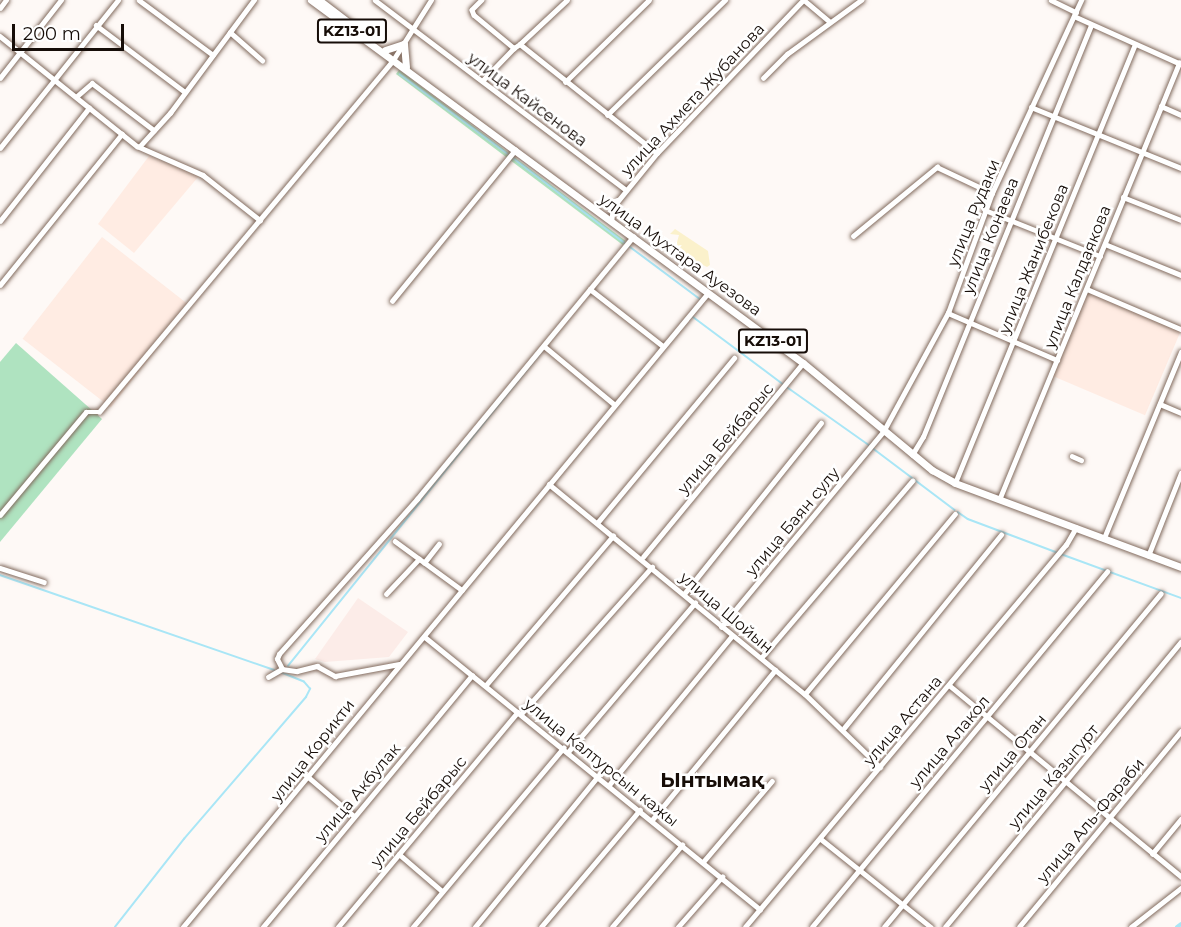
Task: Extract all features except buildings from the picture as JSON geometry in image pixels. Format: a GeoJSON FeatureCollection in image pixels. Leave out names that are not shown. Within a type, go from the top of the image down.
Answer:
{"type":"FeatureCollection","features":[{"type":"Feature","properties":{"kind":"main road","name":"улица Мухтара Ауезова"},"geometry":{"type":"LineString","coordinates":[[311,0],[407,70],[512,154],[634,237],[705,295],[803,363],[912,455],[955,483],[1181,567]]}},
{"type":"Feature","properties":{"kind":"main road","name":"улица Мухтара Ауезова"},"geometry":{"type":"LineString","coordinates":[[319,0],[385,50],[393,60]]}},
{"type":"Feature","properties":{"kind":"main road"},"geometry":{"type":"LineString","coordinates":[[385,50],[404,44],[407,70]]}},
{"type":"Feature","properties":{"kind":"street"},"geometry":{"type":"LineString","coordinates":[[0,8],[6,0]]}},
{"type":"Feature","properties":{"kind":"street"},"geometry":{"type":"LineString","coordinates":[[0,78],[61,0]]}},
{"type":"Feature","properties":{"kind":"street"},"geometry":{"type":"LineString","coordinates":[[0,148],[118,0]]}},
{"type":"Feature","properties":{"kind":"street"},"geometry":{"type":"LineString","coordinates":[[138,0],[213,55]]}},
{"type":"Feature","properties":{"kind":"street"},"geometry":{"type":"LineString","coordinates":[[140,146],[185,92],[254,0]]}},
{"type":"Feature","properties":{"kind":"street","name":"улица Кайсенова"},"geometry":{"type":"LineString","coordinates":[[375,0],[626,190]]}},
{"type":"Feature","properties":{"kind":"street"},"geometry":{"type":"LineString","coordinates":[[0,514],[86,412],[99,412],[260,220],[393,60],[431,0]]}},
{"type":"Feature","properties":{"kind":"street"},"geometry":{"type":"LineString","coordinates":[[482,0],[472,10],[474,15],[514,48]]}},
{"type":"Feature","properties":{"kind":"street"},"geometry":{"type":"LineString","coordinates":[[482,81],[514,48],[520,45],[567,0]]}},
{"type":"Feature","properties":{"kind":"street"},"geometry":{"type":"LineString","coordinates":[[565,82],[649,0]]}},
{"type":"Feature","properties":{"kind":"street"},"geometry":{"type":"LineString","coordinates":[[607,115],[724,0]]}},
{"type":"Feature","properties":{"kind":"street"},"geometry":{"type":"LineString","coordinates":[[803,0],[830,22]]}},
{"type":"Feature","properties":{"kind":"street","name":"улица Ахмета Жубанова"},"geometry":{"type":"LineString","coordinates":[[611,222],[613,207],[657,153],[803,0]]}},
{"type":"Feature","properties":{"kind":"street"},"geometry":{"type":"LineString","coordinates":[[763,78],[830,22],[861,0]]}},
{"type":"Feature","properties":{"kind":"street"},"geometry":{"type":"LineString","coordinates":[[1051,0],[1091,26],[1180,64]]}},
{"type":"Feature","properties":{"kind":"street","name":"улица Рудаки"},"geometry":{"type":"LineString","coordinates":[[883,432],[948,313],[992,193],[1081,0]]}},
{"type":"Feature","properties":{"kind":"street"},"geometry":{"type":"LineString","coordinates":[[96,25],[185,92]]}},
{"type":"Feature","properties":{"kind":"street","name":"улица Конаева"},"geometry":{"type":"LineString","coordinates":[[912,455],[923,437],[1091,26]]}},
{"type":"Feature","properties":{"kind":"street"},"geometry":{"type":"LineString","coordinates":[[230,32],[262,60]]}},
{"type":"Feature","properties":{"kind":"street"},"geometry":{"type":"LineString","coordinates":[[0,36],[122,134],[140,146],[203,175],[260,220]]}},
{"type":"Feature","properties":{"kind":"street"},"geometry":{"type":"LineString","coordinates":[[520,45],[657,153]]}},
{"type":"Feature","properties":{"kind":"street","name":"улица Жанибекова"},"geometry":{"type":"LineString","coordinates":[[955,483],[1135,45]]}},
{"type":"Feature","properties":{"kind":"street","name":"улица Калдаякова"},"geometry":{"type":"LineString","coordinates":[[999,500],[1180,64]]}},
{"type":"Feature","properties":{"kind":"street"},"geometry":{"type":"LineString","coordinates":[[76,97],[92,83],[154,130]]}},
{"type":"Feature","properties":{"kind":"street"},"geometry":{"type":"LineString","coordinates":[[1161,106],[1181,115]]}},
{"type":"Feature","properties":{"kind":"street"},"geometry":{"type":"LineString","coordinates":[[1031,107],[1181,168]]}},
{"type":"Feature","properties":{"kind":"street"},"geometry":{"type":"LineString","coordinates":[[0,221],[89,108]]}},
{"type":"Feature","properties":{"kind":"street"},"geometry":{"type":"LineString","coordinates":[[0,285],[122,134]]}},
{"type":"Feature","properties":{"kind":"street"},"geometry":{"type":"LineString","coordinates":[[392,301],[512,154]]}},
{"type":"Feature","properties":{"kind":"street"},"geometry":{"type":"LineString","coordinates":[[853,237],[938,167],[992,193]]}},
{"type":"Feature","properties":{"kind":"street"},"geometry":{"type":"LineString","coordinates":[[1123,197],[1181,220]]}},
{"type":"Feature","properties":{"kind":"street"},"geometry":{"type":"LineString","coordinates":[[985,210],[1100,256]]}},
{"type":"Feature","properties":{"kind":"street"},"geometry":{"type":"LineString","coordinates":[[280,671],[277,659],[279,654],[417,499],[634,237]]}},
{"type":"Feature","properties":{"kind":"street"},"geometry":{"type":"LineString","coordinates":[[1105,244],[1181,275]]}},
{"type":"Feature","properties":{"kind":"street"},"geometry":{"type":"LineString","coordinates":[[1087,289],[1181,329]]}},
{"type":"Feature","properties":{"kind":"street"},"geometry":{"type":"LineString","coordinates":[[591,290],[663,346]]}},
{"type":"Feature","properties":{"kind":"street","name":"улица Корикти"},"geometry":{"type":"LineString","coordinates":[[183,927],[306,775],[399,664],[425,637],[705,295]]}},
{"type":"Feature","properties":{"kind":"street"},"geometry":{"type":"LineString","coordinates":[[948,313],[1058,360]]}},
{"type":"Feature","properties":{"kind":"street"},"geometry":{"type":"LineString","coordinates":[[544,346],[615,405]]}},
{"type":"Feature","properties":{"kind":"street"},"geometry":{"type":"LineString","coordinates":[[1104,538],[1181,352]]}},
{"type":"Feature","properties":{"kind":"street"},"geometry":{"type":"LineString","coordinates":[[598,522],[734,358]]}},
{"type":"Feature","properties":{"kind":"street","name":"улица Бейбарыс"},"geometry":{"type":"LineString","coordinates":[[643,557],[803,363]]}},
{"type":"Feature","properties":{"kind":"street"},"geometry":{"type":"LineString","coordinates":[[1160,404],[1181,413]]}},
{"type":"Feature","properties":{"kind":"street"},"geometry":{"type":"LineString","coordinates":[[684,594],[821,423]]}},
{"type":"Feature","properties":{"kind":"street","name":"улица Баян сулу"},"geometry":{"type":"LineString","coordinates":[[722,627],[883,432]]}},
{"type":"Feature","properties":{"kind":"street"},"geometry":{"type":"LineString","coordinates":[[1072,456],[1081,460]]}},
{"type":"Feature","properties":{"kind":"street"},"geometry":{"type":"LineString","coordinates":[[1148,556],[1181,473]]}},
{"type":"Feature","properties":{"kind":"street"},"geometry":{"type":"LineString","coordinates":[[761,658],[912,481]]}},
{"type":"Feature","properties":{"kind":"street","name":"улица Шойын"},"geometry":{"type":"LineString","coordinates":[[549,484],[613,536],[643,557],[732,636],[805,694],[844,728],[880,767]]}},
{"type":"Feature","properties":{"kind":"street"},"geometry":{"type":"LineString","coordinates":[[805,694],[955,514]]}},
{"type":"Feature","properties":{"kind":"street","name":"улица Астана"},"geometry":{"type":"LineString","coordinates":[[745,927],[1059,553],[1076,528]]}},
{"type":"Feature","properties":{"kind":"street"},"geometry":{"type":"LineString","coordinates":[[844,728],[1001,535]]}},
{"type":"Feature","properties":{"kind":"street"},"geometry":{"type":"LineString","coordinates":[[486,685],[613,536]]}},
{"type":"Feature","properties":{"kind":"street"},"geometry":{"type":"LineString","coordinates":[[396,541],[462,590]]}},
{"type":"Feature","properties":{"kind":"street"},"geometry":{"type":"LineString","coordinates":[[424,563],[439,544]]}},
{"type":"Feature","properties":{"kind":"street"},"geometry":{"type":"LineString","coordinates":[[386,594],[419,559]]}},
{"type":"Feature","properties":{"kind":"street","name":"улица Бейбарыс"},"geometry":{"type":"LineString","coordinates":[[338,927],[520,713],[652,567]]}},
{"type":"Feature","properties":{"kind":"street"},"geometry":{"type":"LineString","coordinates":[[0,568],[44,582]]}},
{"type":"Feature","properties":{"kind":"street","name":"улица Алакол"},"geometry":{"type":"LineString","coordinates":[[812,927],[1107,572]]}},
{"type":"Feature","properties":{"kind":"street","name":"улица Отан"},"geometry":{"type":"LineString","coordinates":[[884,927],[1160,594]]}},
{"type":"Feature","properties":{"kind":"street"},"geometry":{"type":"LineString","coordinates":[[568,752],[695,603]]}},
{"type":"Feature","properties":{"kind":"street"},"geometry":{"type":"LineString","coordinates":[[609,785],[732,636]]}},
{"type":"Feature","properties":{"kind":"street","name":"улица Калтурсын кажы"},"geometry":{"type":"LineString","coordinates":[[425,637],[760,909]]}},
{"type":"Feature","properties":{"kind":"street","name":"улица Казыгурт"},"geometry":{"type":"LineString","coordinates":[[945,927],[1181,642]]}},
{"type":"Feature","properties":{"kind":"street"},"geometry":{"type":"LineString","coordinates":[[267,677],[280,671],[297,671],[317,666],[335,676],[399,664]]}},
{"type":"Feature","properties":{"kind":"street"},"geometry":{"type":"LineString","coordinates":[[652,820],[775,670]]}},
{"type":"Feature","properties":{"kind":"street","name":"улица Акбулак"},"geometry":{"type":"LineString","coordinates":[[263,927],[472,675]]}},
{"type":"Feature","properties":{"kind":"street"},"geometry":{"type":"LineString","coordinates":[[949,685],[989,715],[1065,783],[1181,876]]}},
{"type":"Feature","properties":{"kind":"street","name":"улица Аль-Фараби"},"geometry":{"type":"LineString","coordinates":[[1019,927],[1181,731]]}},
{"type":"Feature","properties":{"kind":"street"},"geometry":{"type":"LineString","coordinates":[[413,927],[563,748]]}},
{"type":"Feature","properties":{"kind":"street"},"geometry":{"type":"LineString","coordinates":[[306,775],[354,816]]}},
{"type":"Feature","properties":{"kind":"street"},"geometry":{"type":"LineString","coordinates":[[475,927],[598,776]]}},
{"type":"Feature","properties":{"kind":"street"},"geometry":{"type":"LineString","coordinates":[[703,862],[772,781]]}},
{"type":"Feature","properties":{"kind":"street"},"geometry":{"type":"LineString","coordinates":[[541,927],[640,810]]}},
{"type":"Feature","properties":{"kind":"street"},"geometry":{"type":"LineString","coordinates":[[1152,854],[1181,819]]}},
{"type":"Feature","properties":{"kind":"street"},"geometry":{"type":"LineString","coordinates":[[821,838],[931,927]]}},
{"type":"Feature","properties":{"kind":"street"},"geometry":{"type":"LineString","coordinates":[[612,927],[682,844]]}},
{"type":"Feature","properties":{"kind":"street"},"geometry":{"type":"LineString","coordinates":[[399,854],[442,891]]}},
{"type":"Feature","properties":{"kind":"street"},"geometry":{"type":"LineString","coordinates":[[678,927],[722,877]]}},
{"type":"Feature","properties":{"kind":"street"},"geometry":{"type":"LineString","coordinates":[[1131,927],[1181,888]]}},
{"type":"Feature","properties":{"kind":"street"},"geometry":{"type":"LineString","coordinates":[[480,922],[486,927]]}},
{"type":"Feature","properties":{"kind":"shaded area"},"geometry":{"type":"Polygon","coordinates":[[[149,156],[199,176],[134,253],[98,224],[149,156]]]}},
{"type":"Feature","properties":{"kind":"shaded area"},"geometry":{"type":"Polygon","coordinates":[[[102,237],[190,306],[111,408],[23,339],[102,237]]]}},
{"type":"Feature","properties":{"kind":"shaded area"},"geometry":{"type":"Polygon","coordinates":[[[1088,291],[1181,330],[1145,415],[1052,376],[1088,291]]]}},
{"type":"Feature","properties":{"kind":"shaded area"},"geometry":{"type":"Polygon","coordinates":[[[358,598],[408,632],[389,657],[325,662],[315,659],[358,598]]]}},
{"type":"Feature","properties":{"kind":"green space"},"geometry":{"type":"Polygon","coordinates":[[[399,70],[626,241],[623,245],[396,74],[399,70]]]}},
{"type":"Feature","properties":{"kind":"green space"},"geometry":{"type":"Polygon","coordinates":[[[16,343],[102,419],[0,542],[0,362],[16,343]]]}},
{"type":"Feature","properties":{"kind":"sand"},"geometry":{"type":"Polygon","coordinates":[[[675,229],[708,251],[710,265],[707,267],[695,261],[676,246],[679,235],[670,234],[675,229]]]}},
{"type":"Feature","properties":{"kind":"waterway"},"geometry":{"type":"LineString","coordinates":[[400,74],[508,154]]}},
{"type":"Feature","properties":{"kind":"waterway"},"geometry":{"type":"LineString","coordinates":[[512,157],[625,243]]}},
{"type":"Feature","properties":{"kind":"waterway"},"geometry":{"type":"LineString","coordinates":[[629,246],[700,299]]}},
{"type":"Feature","properties":{"kind":"waterway"},"geometry":{"type":"LineString","coordinates":[[692,316],[783,384]]}},
{"type":"Feature","properties":{"kind":"waterway"},"geometry":{"type":"LineString","coordinates":[[546,346],[560,329]]}},
{"type":"Feature","properties":{"kind":"waterway"},"geometry":{"type":"LineString","coordinates":[[288,666],[544,349]]}},
{"type":"Feature","properties":{"kind":"waterway"},"geometry":{"type":"LineString","coordinates":[[787,387],[869,445]]}},
{"type":"Feature","properties":{"kind":"waterway"},"geometry":{"type":"LineString","coordinates":[[874,449],[955,510]]}},
{"type":"Feature","properties":{"kind":"waterway"},"geometry":{"type":"LineString","coordinates":[[958,512],[968,519],[1056,552]]}},
{"type":"Feature","properties":{"kind":"waterway"},"geometry":{"type":"LineString","coordinates":[[1061,554],[1181,598]]}},
{"type":"Feature","properties":{"kind":"waterway"},"geometry":{"type":"LineString","coordinates":[[0,575],[274,670]]}},
{"type":"Feature","properties":{"kind":"waterway"},"geometry":{"type":"LineString","coordinates":[[115,927],[184,839],[306,697],[310,689],[304,682],[279,672]]}},
{"type":"Feature","properties":{"kind":"waterway"},"geometry":{"type":"LineString","coordinates":[[1177,927],[1181,924]]}},
{"type":"Feature","properties":{"kind":"district","name":"Ынтымақ"},"geometry":{"type":"Point","coordinates":[712,780]}}]}
